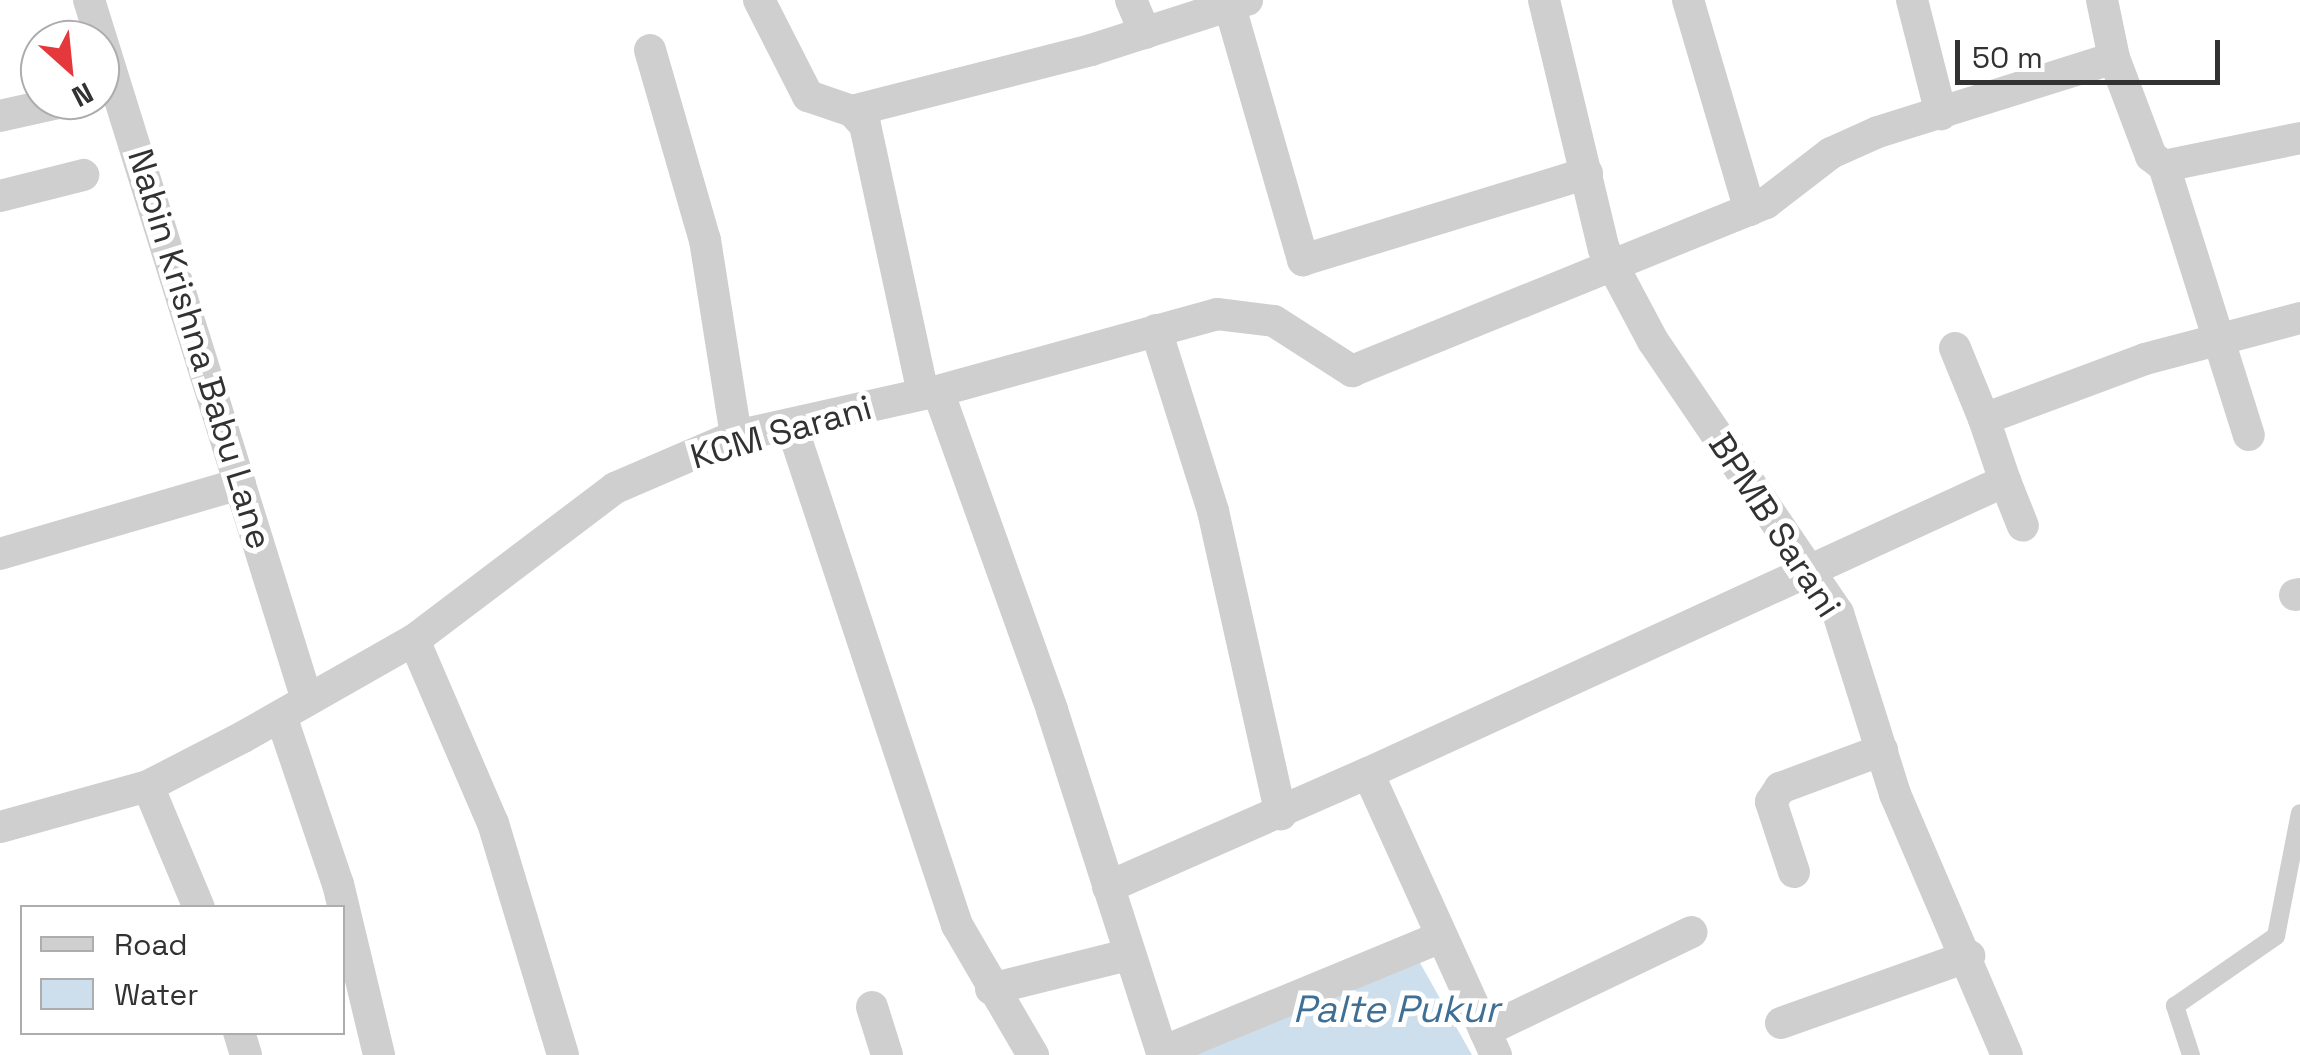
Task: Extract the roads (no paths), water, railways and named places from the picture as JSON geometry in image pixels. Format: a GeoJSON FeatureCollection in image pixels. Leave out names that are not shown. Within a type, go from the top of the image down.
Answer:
{"type":"FeatureCollection","features":[{"type":"Feature","properties":{"kind":"street"},"geometry":{"type":"LineString","coordinates":[[759,0],[808,96],[852,110],[1145,32],[1235,2],[1303,260],[1587,173]]}},
{"type":"Feature","properties":{"kind":"street"},"geometry":{"type":"LineString","coordinates":[[1131,0],[1145,32]]}},
{"type":"Feature","properties":{"kind":"street","name":"BPMB Sarani"},"geometry":{"type":"LineString","coordinates":[[1544,0],[1613,266],[1653,342],[1838,613],[1882,750],[1969,956],[2006,1055]]}},
{"type":"Feature","properties":{"kind":"street"},"geometry":{"type":"LineString","coordinates":[[1688,0],[1750,210]]}},
{"type":"Feature","properties":{"kind":"street"},"geometry":{"type":"LineString","coordinates":[[1912,0],[1940,114]]}},
{"type":"Feature","properties":{"kind":"street"},"geometry":{"type":"LineString","coordinates":[[2102,0],[2114,58],[2151,156],[2164,166],[2249,435]]}},
{"type":"Feature","properties":{"kind":"street"},"geometry":{"type":"LineString","coordinates":[[650,50],[704,240],[736,436]]}},
{"type":"Feature","properties":{"kind":"street"},"geometry":{"type":"LineString","coordinates":[[1613,266],[1750,210],[1831,153],[2114,58]]}},
{"type":"Feature","properties":{"kind":"street"},"geometry":{"type":"LineString","coordinates":[[852,110],[870,136],[930,392],[1108,886],[1126,955],[1163,1054],[1441,936]]}},
{"type":"Feature","properties":{"kind":"street","name":"Nabin Krishna Babu Lane"},"geometry":{"type":"LineString","coordinates":[[120,120],[240,484],[343,905]]}},
{"type":"Feature","properties":{"kind":"street"},"geometry":{"type":"LineString","coordinates":[[2164,166],[2300,138]]}},
{"type":"Feature","properties":{"kind":"street"},"geometry":{"type":"LineString","coordinates":[[0,196],[83,175]]}},
{"type":"Feature","properties":{"kind":"street","name":"KCM Sarani"},"geometry":{"type":"LineString","coordinates":[[0,828],[148,786],[414,640],[615,488],[736,436],[930,392],[1217,314],[1250,315],[1297,331],[1336,366],[1352,371],[1613,266]]}},
{"type":"Feature","properties":{"kind":"street"},"geometry":{"type":"LineString","coordinates":[[1984,419],[2145,360],[2300,318]]}},
{"type":"Feature","properties":{"kind":"street"},"geometry":{"type":"LineString","coordinates":[[1156,330],[1213,510],[1281,814]]}},
{"type":"Feature","properties":{"kind":"street"},"geometry":{"type":"LineString","coordinates":[[1955,348],[2024,526]]}},
{"type":"Feature","properties":{"kind":"street"},"geometry":{"type":"LineString","coordinates":[[791,424],[956,926],[1033,1055]]}},
{"type":"Feature","properties":{"kind":"street"},"geometry":{"type":"LineString","coordinates":[[1108,886],[1281,814],[2006,481]]}},
{"type":"Feature","properties":{"kind":"street"},"geometry":{"type":"LineString","coordinates":[[0,554],[240,484]]}},
{"type":"Feature","properties":{"kind":"street"},"geometry":{"type":"LineString","coordinates":[[414,640],[493,823],[562,1055]]}},
{"type":"Feature","properties":{"kind":"street"},"geometry":{"type":"LineString","coordinates":[[1794,872],[1772,802],[1780,788],[1882,750]]}},
{"type":"Feature","properties":{"kind":"street"},"geometry":{"type":"LineString","coordinates":[[1368,773],[1491,1043],[1692,932]]}},
{"type":"Feature","properties":{"kind":"street"},"geometry":{"type":"LineString","coordinates":[[148,786],[198,905]]}},
{"type":"Feature","properties":{"kind":"street","name":"Nabin Krishna Babu Lane"},"geometry":{"type":"LineString","coordinates":[[345,913],[379,1055]]}},
{"type":"Feature","properties":{"kind":"street"},"geometry":{"type":"LineString","coordinates":[[991,989],[1126,955]]}},
{"type":"Feature","properties":{"kind":"street"},"geometry":{"type":"LineString","coordinates":[[1781,1023],[1969,956]]}},
{"type":"Feature","properties":{"kind":"street"},"geometry":{"type":"LineString","coordinates":[[872,1007],[887,1055]]}},
{"type":"Feature","properties":{"kind":"lane"},"geometry":{"type":"LineString","coordinates":[[2191,1055],[2175,1006],[2276,936],[2300,813]]}},
{"type":"Feature","properties":{"kind":"water","name":"Palte Pukur"},"geometry":{"type":"Polygon","coordinates":[[[1415,954],[1472,1055],[1166,1055],[1415,954]]]}}]}
